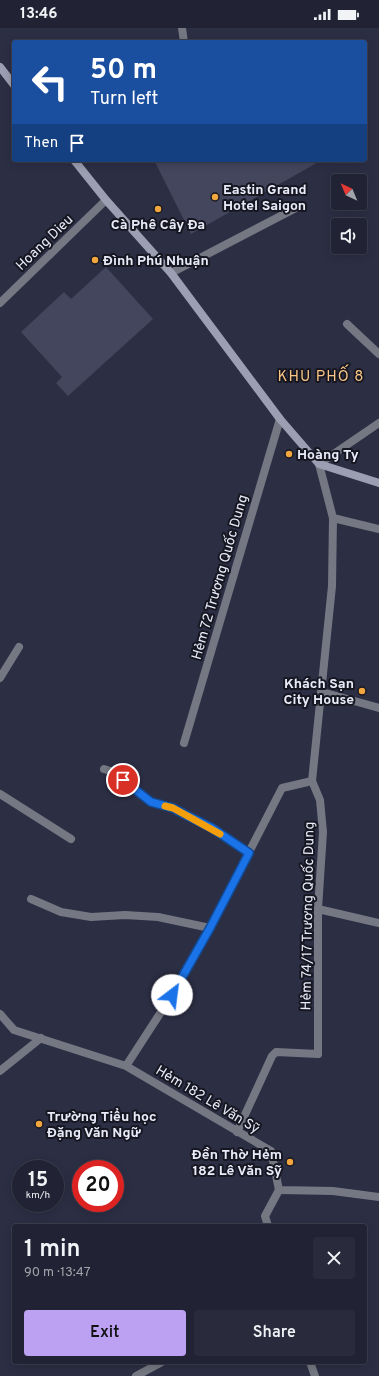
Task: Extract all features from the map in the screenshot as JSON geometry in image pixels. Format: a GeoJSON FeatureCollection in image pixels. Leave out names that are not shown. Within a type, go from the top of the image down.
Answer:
{"type":"FeatureCollection","features":[{"type":"Feature","properties":{"kind":"street"},"geometry":{"type":"LineString","coordinates":[[182,28],[184,40]]}},
{"type":"Feature","properties":{"kind":"street"},"geometry":{"type":"LineString","coordinates":[[0,67],[12,82]]}},
{"type":"Feature","properties":{"kind":"street"},"geometry":{"type":"LineString","coordinates":[[76,162],[106,200],[171,273],[280,419],[319,464],[333,518],[332,586],[312,781],[282,788],[210,928],[172,995],[126,1066]]}},
{"type":"Feature","properties":{"kind":"street","name":"Hoang Dieu"},"geometry":{"type":"LineString","coordinates":[[0,303],[106,200]]}},
{"type":"Feature","properties":{"kind":"street"},"geometry":{"type":"LineString","coordinates":[[171,273],[296,208]]}},
{"type":"Feature","properties":{"kind":"street"},"geometry":{"type":"LineString","coordinates":[[347,324],[379,354]]}},
{"type":"Feature","properties":{"kind":"street","name":"Hẻm 72 Trương Quốc Dung"},"geometry":{"type":"LineString","coordinates":[[184,743],[280,419]]}},
{"type":"Feature","properties":{"kind":"street"},"geometry":{"type":"LineString","coordinates":[[319,464],[379,423]]}},
{"type":"Feature","properties":{"kind":"street"},"geometry":{"type":"LineString","coordinates":[[319,464],[379,483]]}},
{"type":"Feature","properties":{"kind":"street"},"geometry":{"type":"LineString","coordinates":[[333,518],[379,529]]}},
{"type":"Feature","properties":{"kind":"street"},"geometry":{"type":"LineString","coordinates":[[0,678],[19,647]]}},
{"type":"Feature","properties":{"kind":"street"},"geometry":{"type":"LineString","coordinates":[[322,692],[379,708]]}},
{"type":"Feature","properties":{"kind":"street"},"geometry":{"type":"LineString","coordinates":[[104,769],[113,772],[151,802],[179,812],[212,828],[249,853]]}},
{"type":"Feature","properties":{"kind":"street","name":"Hẻm 74/17 Trương Quốc Dung"},"geometry":{"type":"LineString","coordinates":[[238,1132],[272,1056],[276,1052],[318,1054],[318,908],[323,832],[320,800],[312,781]]}},
{"type":"Feature","properties":{"kind":"street"},"geometry":{"type":"LineString","coordinates":[[0,794],[72,839]]}},
{"type":"Feature","properties":{"kind":"street"},"geometry":{"type":"LineString","coordinates":[[32,899],[61,912],[91,917],[124,915],[158,917],[210,928]]}},
{"type":"Feature","properties":{"kind":"street"},"geometry":{"type":"LineString","coordinates":[[318,908],[379,923]]}},
{"type":"Feature","properties":{"kind":"street","name":"Hẻm 182 Lê Văn Sỹ"},"geometry":{"type":"LineString","coordinates":[[0,1014],[14,1030],[126,1066],[270,1151],[279,1190]]}},
{"type":"Feature","properties":{"kind":"street"},"geometry":{"type":"LineString","coordinates":[[0,1071],[41,1038]]}},
{"type":"Feature","properties":{"kind":"street"},"geometry":{"type":"LineString","coordinates":[[267,1224],[265,1216],[279,1190],[334,1191],[379,1197]]}},
{"type":"Feature","properties":{"kind":"street"},"geometry":{"type":"LineString","coordinates":[[136,1376],[158,1364]]}},
{"type":"Feature","properties":{"kind":"street"},"geometry":{"type":"LineString","coordinates":[[311,1364],[315,1376]]}},
{"type":"Feature","properties":{"kind":"building","name":"Eastin Grand Hotel Saigon"},"geometry":{"type":"Polygon","coordinates":[[[155,162],[318,162],[191,234],[155,162]]]}},
{"type":"Feature","properties":{"kind":"building"},"geometry":{"type":"Polygon","coordinates":[[[106,267],[153,319],[68,396],[56,383],[62,377],[21,332],[64,292],[71,299],[106,267]]]}},
{"type":"Feature","properties":{"kind":"slow traffic"},"geometry":{"type":"LineString","coordinates":[[165,806],[173,808],[212,828],[220,834]]}},
{"type":"Feature","properties":{"kind":"place","name":"Eastin Grand Hotel Saigon"},"geometry":{"type":"Point","coordinates":[215,197]}},
{"type":"Feature","properties":{"kind":"place","name":"Cà Phê Cây Đa"},"geometry":{"type":"Point","coordinates":[158,209]}},
{"type":"Feature","properties":{"kind":"place","name":"Đình Phú Nhuận"},"geometry":{"type":"Point","coordinates":[95,260]}},
{"type":"Feature","properties":{"kind":"place","name":"Hoàng Ty"},"geometry":{"type":"Point","coordinates":[289,454]}},
{"type":"Feature","properties":{"kind":"place","name":"Khách Sạn City House"},"geometry":{"type":"Point","coordinates":[362,691]}},
{"type":"Feature","properties":{"kind":"place","name":"Trường Tiểu học Đặng Văn Ngữ"},"geometry":{"type":"Point","coordinates":[39,1124]}},
{"type":"Feature","properties":{"kind":"place","name":"Đền Thờ Hẻm 182 Lê Văn Sỹ"},"geometry":{"type":"Point","coordinates":[290,1162]}},
{"type":"Feature","properties":{"kind":"district","name":"KHU PHỐ 8"},"geometry":{"type":"Point","coordinates":[321,376]}},
{"type":"Feature","properties":{"kind":"route"},"geometry":{"type":"LineString","coordinates":[[123,780],[151,802],[173,808],[212,828],[249,853],[210,928],[172,995]]}}]}
